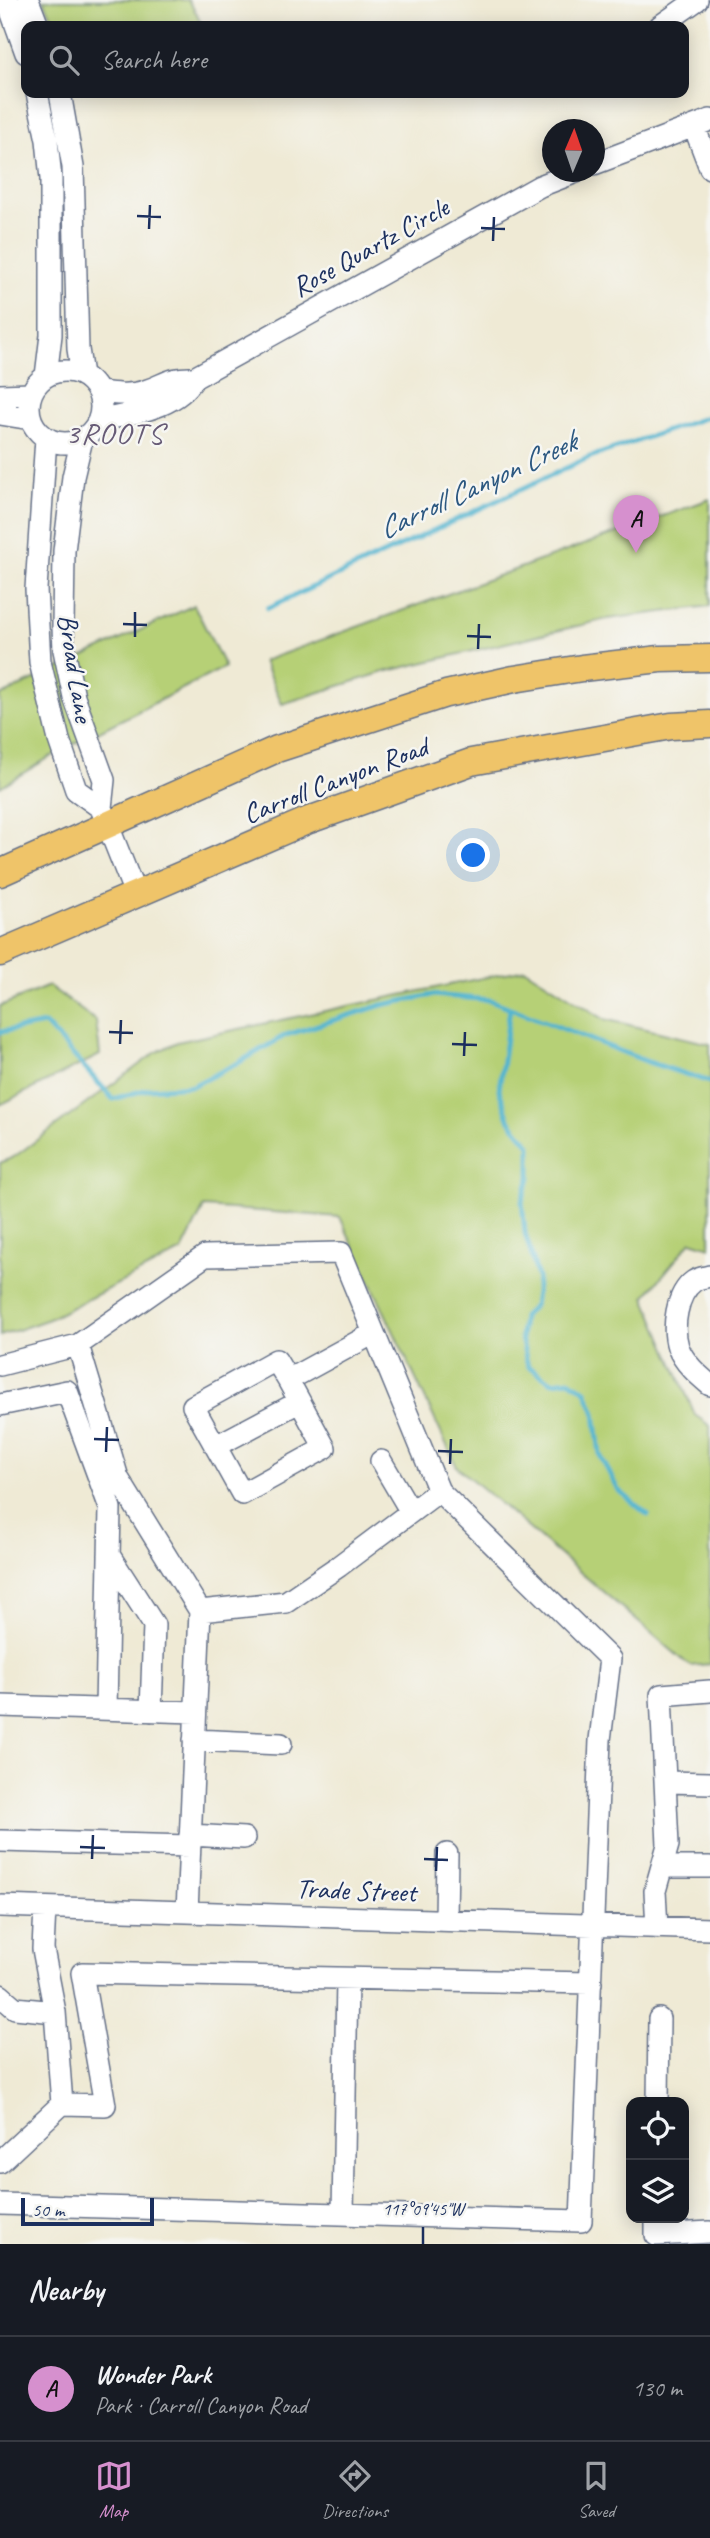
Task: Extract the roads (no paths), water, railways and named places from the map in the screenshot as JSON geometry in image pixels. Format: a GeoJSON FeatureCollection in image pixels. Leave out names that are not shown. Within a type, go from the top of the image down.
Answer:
{"type":"FeatureCollection","features":[{"type":"Feature","properties":{"kind":"main road","name":"Carroll Canyon Road"},"geometry":{"type":"LineString","coordinates":[[0,873],[105,816],[277,749],[446,694],[582,668],[660,659],[710,658]]}},
{"type":"Feature","properties":{"kind":"main road","name":"Carroll Canyon Road"},"geometry":{"type":"LineString","coordinates":[[0,953],[309,820],[471,762],[671,726],[710,724]]}},
{"type":"Feature","properties":{"kind":"street"},"geometry":{"type":"LineString","coordinates":[[6,0],[21,40]]}},
{"type":"Feature","properties":{"kind":"street"},"geometry":{"type":"LineString","coordinates":[[28,0],[36,21]]}},
{"type":"Feature","properties":{"kind":"street"},"geometry":{"type":"LineString","coordinates":[[667,21],[697,0]]}},
{"type":"Feature","properties":{"kind":"street"},"geometry":{"type":"LineString","coordinates":[[38,98],[47,140],[51,179],[51,335],[46,376]]}},
{"type":"Feature","properties":{"kind":"street"},"geometry":{"type":"LineString","coordinates":[[61,98],[73,167],[78,349],[82,374]]}},
{"type":"Feature","properties":{"kind":"street"},"geometry":{"type":"LineString","coordinates":[[605,160],[702,123],[710,167]]}},
{"type":"Feature","properties":{"kind":"street","name":"Rose Quartz Circle"},"geometry":{"type":"LineString","coordinates":[[99,392],[136,393],[176,377],[194,378],[550,182]]}},
{"type":"Feature","properties":{"kind":"street"},"geometry":{"type":"LineString","coordinates":[[58,371],[82,374],[99,392],[102,412],[99,421],[82,439],[71,443],[46,438],[37,430],[31,419],[31,394],[46,376],[58,371]]}},
{"type":"Feature","properties":{"kind":"street","name":"Rose Quartz Circle"},"geometry":{"type":"LineString","coordinates":[[99,421],[163,404],[188,389],[194,378]]}},
{"type":"Feature","properties":{"kind":"street"},"geometry":{"type":"LineString","coordinates":[[0,395],[31,394]]}},
{"type":"Feature","properties":{"kind":"street"},"geometry":{"type":"LineString","coordinates":[[0,414],[31,419]]}},
{"type":"Feature","properties":{"kind":"street","name":"Broad Lane"},"geometry":{"type":"LineString","coordinates":[[46,438],[36,589],[40,662],[59,740],[76,790],[105,816]]}},
{"type":"Feature","properties":{"kind":"street","name":"Broad Lane"},"geometry":{"type":"LineString","coordinates":[[82,439],[64,551],[64,650],[74,697],[104,780],[105,816],[136,896]]}},
{"type":"Feature","properties":{"kind":"street"},"geometry":{"type":"LineString","coordinates":[[0,1365],[78,1345],[205,1256],[341,1253],[439,1491],[610,1659],[600,1740],[582,2221],[0,2204]]}},
{"type":"Feature","properties":{"kind":"street"},"geometry":{"type":"LineString","coordinates":[[710,1276],[694,1281],[682,1297],[676,1319],[678,1347],[693,1371],[710,1385]]}},
{"type":"Feature","properties":{"kind":"street"},"geometry":{"type":"LineString","coordinates":[[288,1380],[373,1333]]}},
{"type":"Feature","properties":{"kind":"street"},"geometry":{"type":"LineString","coordinates":[[78,1345],[118,1478],[200,1611],[187,1912]]}},
{"type":"Feature","properties":{"kind":"street"},"geometry":{"type":"LineString","coordinates":[[276,1360],[288,1380],[325,1448],[242,1494],[193,1406],[276,1360]]}},
{"type":"Feature","properties":{"kind":"street"},"geometry":{"type":"LineString","coordinates":[[0,1405],[67,1391],[110,1508],[106,1709]]}},
{"type":"Feature","properties":{"kind":"street"},"geometry":{"type":"LineString","coordinates":[[216,1446],[299,1402]]}},
{"type":"Feature","properties":{"kind":"street"},"geometry":{"type":"LineString","coordinates":[[381,1461],[411,1512]]}},
{"type":"Feature","properties":{"kind":"street"},"geometry":{"type":"LineString","coordinates":[[200,1611],[286,1602],[439,1491]]}},
{"type":"Feature","properties":{"kind":"street"},"geometry":{"type":"LineString","coordinates":[[109,1555],[154,1625],[151,1711]]}},
{"type":"Feature","properties":{"kind":"street"},"geometry":{"type":"LineString","coordinates":[[657,1928],[655,1891],[668,1845],[661,1695],[710,1691]]}},
{"type":"Feature","properties":{"kind":"street"},"geometry":{"type":"LineString","coordinates":[[0,1706],[195,1712]]}},
{"type":"Feature","properties":{"kind":"street"},"geometry":{"type":"LineString","coordinates":[[194,1740],[281,1744]]}},
{"type":"Feature","properties":{"kind":"street"},"geometry":{"type":"LineString","coordinates":[[667,1782],[710,1783]]}},
{"type":"Feature","properties":{"kind":"street"},"geometry":{"type":"LineString","coordinates":[[0,1841],[190,1841],[244,1838]]}},
{"type":"Feature","properties":{"kind":"street"},"geometry":{"type":"LineString","coordinates":[[446,1920],[447,1854]]}},
{"type":"Feature","properties":{"kind":"street"},"geometry":{"type":"LineString","coordinates":[[662,1867],[710,1867]]}},
{"type":"Feature","properties":{"kind":"street","name":"Trade Street"},"geometry":{"type":"LineString","coordinates":[[0,1906],[710,1929]]}},
{"type":"Feature","properties":{"kind":"street"},"geometry":{"type":"LineString","coordinates":[[45,1908],[43,1949],[55,2012],[62,2104]]}},
{"type":"Feature","properties":{"kind":"street"},"geometry":{"type":"LineString","coordinates":[[0,2162],[62,2104],[105,2105],[82,1973],[591,1983]]}},
{"type":"Feature","properties":{"kind":"street"},"geometry":{"type":"LineString","coordinates":[[343,2214],[346,1979]]}},
{"type":"Feature","properties":{"kind":"street"},"geometry":{"type":"LineString","coordinates":[[0,1995],[15,2008],[55,2012]]}},
{"type":"Feature","properties":{"kind":"street"},"geometry":{"type":"LineString","coordinates":[[658,2097],[659,2019]]}},
{"type":"Feature","properties":{"kind":"street"},"geometry":{"type":"LineString","coordinates":[[656,2223],[656,2235],[710,2232]]}},
{"type":"Feature","properties":{"kind":"waterway","name":"Carroll Canyon Creek"},"geometry":{"type":"LineString","coordinates":[[268,608],[590,457],[710,416]]}},
{"type":"Feature","properties":{"kind":"waterway"},"geometry":{"type":"LineString","coordinates":[[0,1032],[45,1024],[113,1099],[148,1089],[192,1086],[286,1035],[382,1005],[433,995],[490,1000],[648,1062],[710,1082]]}},
{"type":"Feature","properties":{"kind":"waterway"},"geometry":{"type":"LineString","coordinates":[[510,1008],[499,1090],[510,1121],[530,1145],[530,1178],[522,1201],[525,1233],[538,1278],[534,1306],[523,1316],[521,1338],[528,1366],[552,1382],[569,1380],[586,1391],[595,1413],[600,1455],[618,1490],[648,1515]]}},
{"type":"Feature","properties":{"kind":"place","name":"Wonder Park"},"geometry":{"type":"Point","coordinates":[636,553]}},
{"type":"Feature","properties":{"kind":"district","name":"3ROOTS"},"geometry":{"type":"Point","coordinates":[115,433]}}]}
